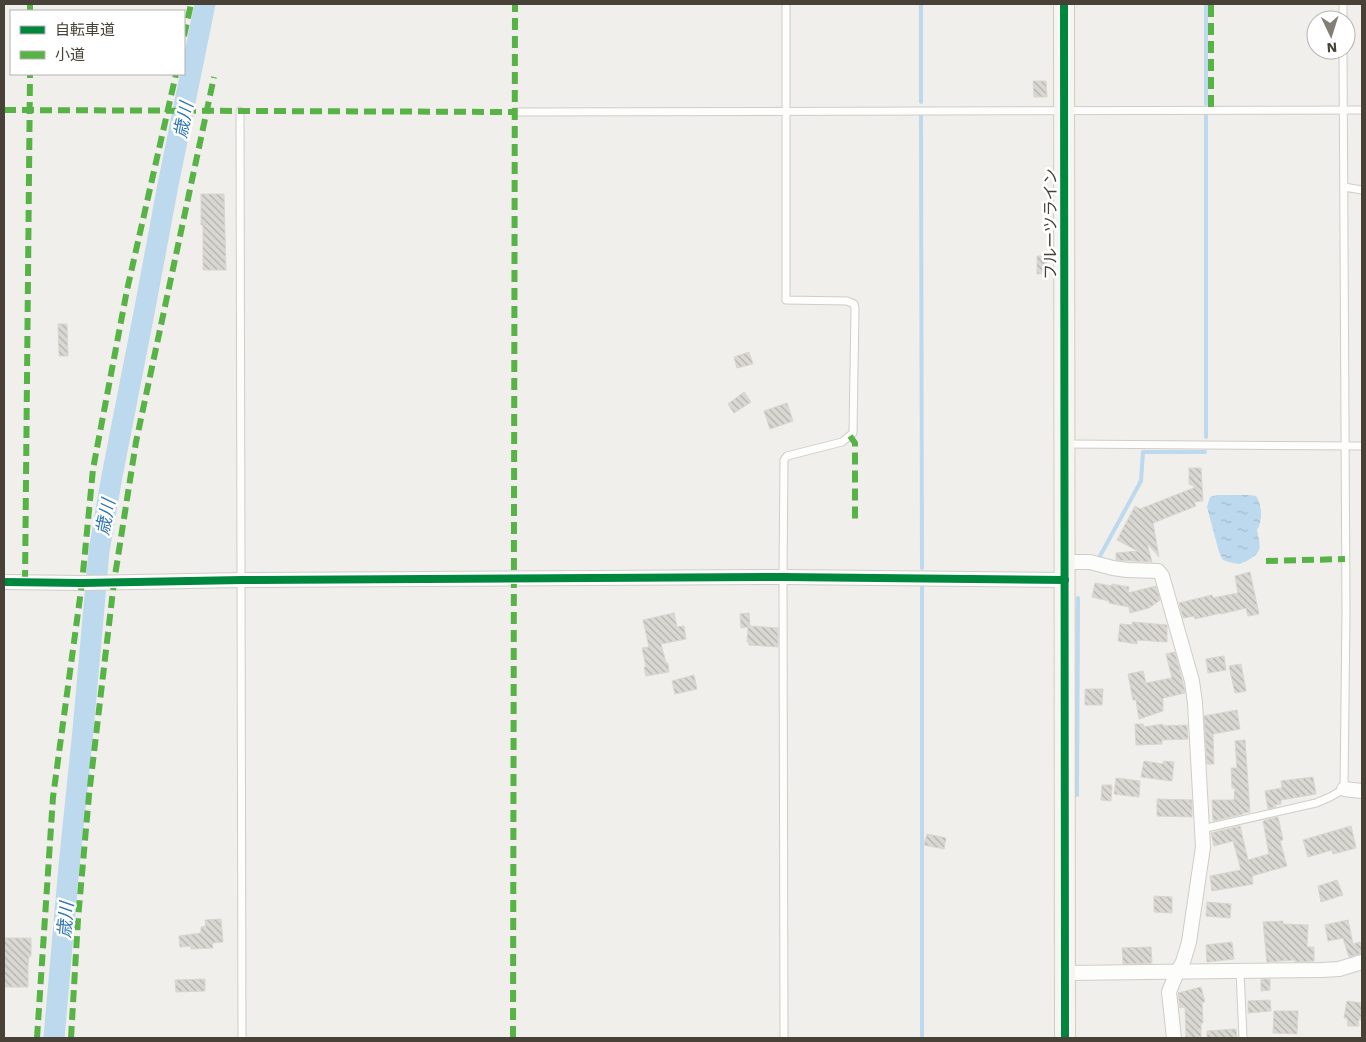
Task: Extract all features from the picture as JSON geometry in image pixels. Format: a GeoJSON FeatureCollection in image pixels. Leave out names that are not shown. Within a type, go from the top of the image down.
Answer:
{"type":"FeatureCollection","features":[{"type":"Feature","properties":{"kind":"street","name":"フルーツライン"},"geometry":{"type":"LineString","coordinates":[[1064,4],[1065,1038]]}},
{"type":"Feature","properties":{"kind":"street"},"geometry":{"type":"LineString","coordinates":[[4,582],[782,577],[1064,571],[1090,562],[1127,570],[1158,571],[1162,576],[1192,681],[1195,703],[1203,848],[1190,934],[1183,962],[1169,992],[1174,1038]]}},
{"type":"Feature","properties":{"kind":"street"},"geometry":{"type":"LineString","coordinates":[[1344,789],[1362,791]]}},
{"type":"Feature","properties":{"kind":"street"},"geometry":{"type":"LineString","coordinates":[[1065,973],[1339,969],[1362,962]]}},
{"type":"Feature","properties":{"kind":"lane"},"geometry":{"type":"LineString","coordinates":[[784,1038],[782,577],[784,460],[787,456],[842,442],[853,432],[855,308],[854,304],[847,301],[786,300],[786,4]]}},
{"type":"Feature","properties":{"kind":"lane"},"geometry":{"type":"LineString","coordinates":[[1201,829],[1316,803],[1330,798],[1344,789],[1346,621],[1343,60]]}},
{"type":"Feature","properties":{"kind":"lane"},"geometry":{"type":"LineString","coordinates":[[515,112],[1362,110]]}},
{"type":"Feature","properties":{"kind":"lane"},"geometry":{"type":"LineString","coordinates":[[240,111],[242,1038]]}},
{"type":"Feature","properties":{"kind":"lane"},"geometry":{"type":"LineString","coordinates":[[1344,187],[1362,190]]}},
{"type":"Feature","properties":{"kind":"lane"},"geometry":{"type":"LineString","coordinates":[[1063,444],[1362,446]]}},
{"type":"Feature","properties":{"kind":"lane"},"geometry":{"type":"LineString","coordinates":[[1240,971],[1243,1038]]}},
{"type":"Feature","properties":{"kind":"water"},"geometry":{"type":"Polygon","coordinates":[[[1217,495],[1256,496],[1260,504],[1260,522],[1257,530],[1260,543],[1259,550],[1243,563],[1223,560],[1219,552],[1207,507],[1210,497],[1217,495]]]}},
{"type":"Feature","properties":{"kind":"building"},"geometry":{"type":"Polygon","coordinates":[[[1033,81],[1046,81],[1047,97],[1034,97],[1033,81]]]}},
{"type":"Feature","properties":{"kind":"building"},"geometry":{"type":"Polygon","coordinates":[[[201,194],[224,194],[226,270],[203,270],[201,194]]]}},
{"type":"Feature","properties":{"kind":"building"},"geometry":{"type":"Polygon","coordinates":[[[1037,256],[1046,256],[1047,273],[1037,274],[1037,256]]]}},
{"type":"Feature","properties":{"kind":"building"},"geometry":{"type":"Polygon","coordinates":[[[58,324],[67,324],[68,356],[59,356],[58,324]]]}},
{"type":"Feature","properties":{"kind":"building"},"geometry":{"type":"Polygon","coordinates":[[[749,352],[753,364],[737,368],[734,357],[749,352]]]}},
{"type":"Feature","properties":{"kind":"building"},"geometry":{"type":"Polygon","coordinates":[[[744,392],[751,402],[734,413],[728,404],[744,392]]]}},
{"type":"Feature","properties":{"kind":"building"},"geometry":{"type":"Polygon","coordinates":[[[787,403],[793,421],[770,429],[764,411],[787,403]]]}},
{"type":"Feature","properties":{"kind":"building"},"geometry":{"type":"Polygon","coordinates":[[[1189,468],[1201,468],[1203,501],[1194,502],[1196,506],[1153,523],[1159,557],[1147,543],[1152,562],[1116,560],[1116,553],[1138,551],[1117,540],[1135,506],[1140,509],[1196,487],[1189,484],[1189,468]]]}},
{"type":"Feature","properties":{"kind":"building"},"geometry":{"type":"Polygon","coordinates":[[[1250,572],[1259,614],[1248,616],[1246,608],[1195,619],[1194,616],[1183,618],[1179,603],[1212,595],[1213,598],[1238,593],[1235,576],[1250,572]]]}},
{"type":"Feature","properties":{"kind":"building"},"geometry":{"type":"Polygon","coordinates":[[[1095,583],[1129,587],[1128,593],[1156,586],[1160,600],[1149,608],[1130,613],[1129,607],[1092,597],[1095,583]]]}},
{"type":"Feature","properties":{"kind":"building"},"geometry":{"type":"Polygon","coordinates":[[[674,613],[677,627],[684,626],[686,639],[661,644],[666,663],[668,663],[669,672],[646,676],[642,648],[649,647],[643,620],[674,613]]]}},
{"type":"Feature","properties":{"kind":"building"},"geometry":{"type":"Polygon","coordinates":[[[749,613],[750,626],[778,628],[778,647],[749,645],[749,642],[747,642],[748,627],[741,628],[740,614],[749,613]]]}},
{"type":"Feature","properties":{"kind":"building"},"geometry":{"type":"Polygon","coordinates":[[[1132,622],[1167,625],[1167,642],[1137,640],[1137,644],[1118,641],[1120,624],[1133,625],[1132,622]]]}},
{"type":"Feature","properties":{"kind":"building"},"geometry":{"type":"Polygon","coordinates":[[[1175,652],[1185,693],[1163,698],[1163,711],[1139,719],[1136,700],[1133,700],[1128,674],[1143,671],[1146,683],[1172,678],[1166,654],[1175,652]]]}},
{"type":"Feature","properties":{"kind":"building"},"geometry":{"type":"Polygon","coordinates":[[[1224,656],[1226,670],[1208,673],[1206,659],[1224,656]]]}},
{"type":"Feature","properties":{"kind":"building"},"geometry":{"type":"Polygon","coordinates":[[[1241,664],[1246,691],[1235,693],[1229,666],[1241,664]]]}},
{"type":"Feature","properties":{"kind":"building"},"geometry":{"type":"Polygon","coordinates":[[[694,675],[697,689],[675,694],[672,681],[694,675]]]}},
{"type":"Feature","properties":{"kind":"building"},"geometry":{"type":"Polygon","coordinates":[[[1085,689],[1103,689],[1102,705],[1085,705],[1085,689]]]}},
{"type":"Feature","properties":{"kind":"building"},"geometry":{"type":"Polygon","coordinates":[[[1237,710],[1240,729],[1213,734],[1214,764],[1207,764],[1204,716],[1237,710]]]}},
{"type":"Feature","properties":{"kind":"building"},"geometry":{"type":"Polygon","coordinates":[[[1135,724],[1143,724],[1144,727],[1163,724],[1163,726],[1187,725],[1188,739],[1162,740],[1162,744],[1136,745],[1135,724]]]}},
{"type":"Feature","properties":{"kind":"building"},"geometry":{"type":"Polygon","coordinates":[[[1245,740],[1250,812],[1213,821],[1212,800],[1234,800],[1235,788],[1232,788],[1231,768],[1237,768],[1235,741],[1245,740]]]}},
{"type":"Feature","properties":{"kind":"building"},"geometry":{"type":"Polygon","coordinates":[[[1144,761],[1163,764],[1164,761],[1174,762],[1172,781],[1141,777],[1144,761]]]}},
{"type":"Feature","properties":{"kind":"building"},"geometry":{"type":"Polygon","coordinates":[[[1313,777],[1316,794],[1281,800],[1281,804],[1268,809],[1265,791],[1282,788],[1281,781],[1313,777]]]}},
{"type":"Feature","properties":{"kind":"building"},"geometry":{"type":"Polygon","coordinates":[[[1116,778],[1140,781],[1139,797],[1114,794],[1116,778]]]}},
{"type":"Feature","properties":{"kind":"building"},"geometry":{"type":"Polygon","coordinates":[[[1102,785],[1112,785],[1111,801],[1101,800],[1102,785]]]}},
{"type":"Feature","properties":{"kind":"building"},"geometry":{"type":"Polygon","coordinates":[[[1157,799],[1192,800],[1192,817],[1157,816],[1157,799]]]}},
{"type":"Feature","properties":{"kind":"building"},"geometry":{"type":"Polygon","coordinates":[[[1278,817],[1283,840],[1280,841],[1287,866],[1252,876],[1253,884],[1212,891],[1210,876],[1241,870],[1233,841],[1214,846],[1211,833],[1240,826],[1248,860],[1269,854],[1263,821],[1278,817]]]}},
{"type":"Feature","properties":{"kind":"building"},"geometry":{"type":"Polygon","coordinates":[[[1351,826],[1356,848],[1333,854],[1332,850],[1308,857],[1303,840],[1351,826]]]}},
{"type":"Feature","properties":{"kind":"building"},"geometry":{"type":"Polygon","coordinates":[[[927,834],[946,838],[944,849],[924,845],[927,834]]]}},
{"type":"Feature","properties":{"kind":"building"},"geometry":{"type":"Polygon","coordinates":[[[1337,880],[1343,895],[1321,902],[1318,886],[1337,880]]]}},
{"type":"Feature","properties":{"kind":"building"},"geometry":{"type":"Polygon","coordinates":[[[1154,896],[1172,897],[1172,913],[1154,912],[1154,896]]]}},
{"type":"Feature","properties":{"kind":"building"},"geometry":{"type":"Polygon","coordinates":[[[1207,902],[1231,904],[1230,918],[1206,916],[1207,902]]]}},
{"type":"Feature","properties":{"kind":"building"},"geometry":{"type":"Polygon","coordinates":[[[221,919],[223,942],[212,943],[213,948],[191,949],[191,946],[180,947],[179,936],[201,933],[201,927],[206,926],[205,920],[221,919]]]}},
{"type":"Feature","properties":{"kind":"building"},"geometry":{"type":"Polygon","coordinates":[[[1348,920],[1353,944],[1360,942],[1362,950],[1362,953],[1349,957],[1343,938],[1328,941],[1325,925],[1348,920]]]}},
{"type":"Feature","properties":{"kind":"building"},"geometry":{"type":"Polygon","coordinates":[[[1283,921],[1283,924],[1308,925],[1307,947],[1314,947],[1314,961],[1267,962],[1263,922],[1283,921]]]}},
{"type":"Feature","properties":{"kind":"building"},"geometry":{"type":"Polygon","coordinates":[[[4,938],[31,938],[28,987],[4,987],[4,938]]]}},
{"type":"Feature","properties":{"kind":"building"},"geometry":{"type":"Polygon","coordinates":[[[1232,942],[1234,959],[1207,962],[1206,945],[1232,942]]]}},
{"type":"Feature","properties":{"kind":"building"},"geometry":{"type":"Polygon","coordinates":[[[1151,947],[1152,963],[1123,964],[1122,948],[1151,947]]]}},
{"type":"Feature","properties":{"kind":"building"},"geometry":{"type":"Polygon","coordinates":[[[205,979],[205,991],[176,992],[175,980],[205,979]]]}},
{"type":"Feature","properties":{"kind":"building"},"geometry":{"type":"Polygon","coordinates":[[[1261,979],[1270,979],[1270,990],[1261,991],[1261,979]]]}},
{"type":"Feature","properties":{"kind":"building"},"geometry":{"type":"Polygon","coordinates":[[[1201,987],[1205,1002],[1202,1002],[1203,1023],[1201,1023],[1201,1038],[1186,1038],[1185,1007],[1180,1008],[1178,993],[1201,987]]]}},
{"type":"Feature","properties":{"kind":"building"},"geometry":{"type":"Polygon","coordinates":[[[1270,1000],[1271,1011],[1248,1013],[1248,1001],[1270,1000]]]}},
{"type":"Feature","properties":{"kind":"building"},"geometry":{"type":"Polygon","coordinates":[[[1347,1001],[1362,1003],[1362,1020],[1358,1020],[1359,1026],[1348,1026],[1347,1018],[1344,1018],[1347,1001]]]}},
{"type":"Feature","properties":{"kind":"building"},"geometry":{"type":"Polygon","coordinates":[[[1274,1011],[1298,1011],[1297,1034],[1273,1033],[1274,1011]]]}},
{"type":"Feature","properties":{"kind":"building"},"geometry":{"type":"Polygon","coordinates":[[[1236,1029],[1237,1038],[1207,1038],[1207,1031],[1236,1029]]]}},
{"type":"Feature","properties":{"kind":"waterway","name":"歳川"},"geometry":{"type":"LineString","coordinates":[[54,1038],[99,551],[168,185],[205,4]]}},
{"type":"Feature","properties":{"kind":"waterway"},"geometry":{"type":"LineString","coordinates":[[921,4],[921,102]]}},
{"type":"Feature","properties":{"kind":"waterway"},"geometry":{"type":"LineString","coordinates":[[1206,4],[1206,104]]}},
{"type":"Feature","properties":{"kind":"waterway"},"geometry":{"type":"LineString","coordinates":[[921,115],[922,568]]}},
{"type":"Feature","properties":{"kind":"waterway"},"geometry":{"type":"LineString","coordinates":[[1206,115],[1206,437]]}},
{"type":"Feature","properties":{"kind":"waterway"},"geometry":{"type":"LineString","coordinates":[[1100,556],[1141,481],[1143,452],[1205,452]]}},
{"type":"Feature","properties":{"kind":"waterway"},"geometry":{"type":"LineString","coordinates":[[922,584],[922,1038]]}},
{"type":"Feature","properties":{"kind":"waterway"},"geometry":{"type":"LineString","coordinates":[[1077,795],[1078,598]]}},
{"type":"Feature","properties":{"kind":"marked path"},"geometry":{"type":"LineString","coordinates":[[30,4],[30,10]]}},
{"type":"Feature","properties":{"kind":"marked path"},"geometry":{"type":"LineString","coordinates":[[185,31],[191,4]]}},
{"type":"Feature","properties":{"kind":"marked path"},"geometry":{"type":"LineString","coordinates":[[513,1038],[515,4]]}},
{"type":"Feature","properties":{"kind":"marked path"},"geometry":{"type":"LineString","coordinates":[[1211,4],[1211,107]]}},
{"type":"Feature","properties":{"kind":"marked path"},"geometry":{"type":"LineString","coordinates":[[25,582],[30,75]]}},
{"type":"Feature","properties":{"kind":"marked path"},"geometry":{"type":"LineString","coordinates":[[37,1038],[53,797],[82,583],[93,469],[127,290],[176,75]]}},
{"type":"Feature","properties":{"kind":"marked path"},"geometry":{"type":"LineString","coordinates":[[71,1038],[78,919],[89,795],[114,582],[136,442],[214,77]]}},
{"type":"Feature","properties":{"kind":"marked path"},"geometry":{"type":"LineString","coordinates":[[4,110],[515,112]]}},
{"type":"Feature","properties":{"kind":"marked path"},"geometry":{"type":"LineString","coordinates":[[850,436],[855,443],[855,519]]}},
{"type":"Feature","properties":{"kind":"marked path"},"geometry":{"type":"LineString","coordinates":[[1266,561],[1345,559]]}},
{"type":"Feature","properties":{"kind":"cycle path"},"geometry":{"type":"LineString","coordinates":[[1064,4],[1065,1038]]}},
{"type":"Feature","properties":{"kind":"cycle path"},"geometry":{"type":"LineString","coordinates":[[4,582],[82,583],[242,580],[783,577],[1065,580]]}}]}
